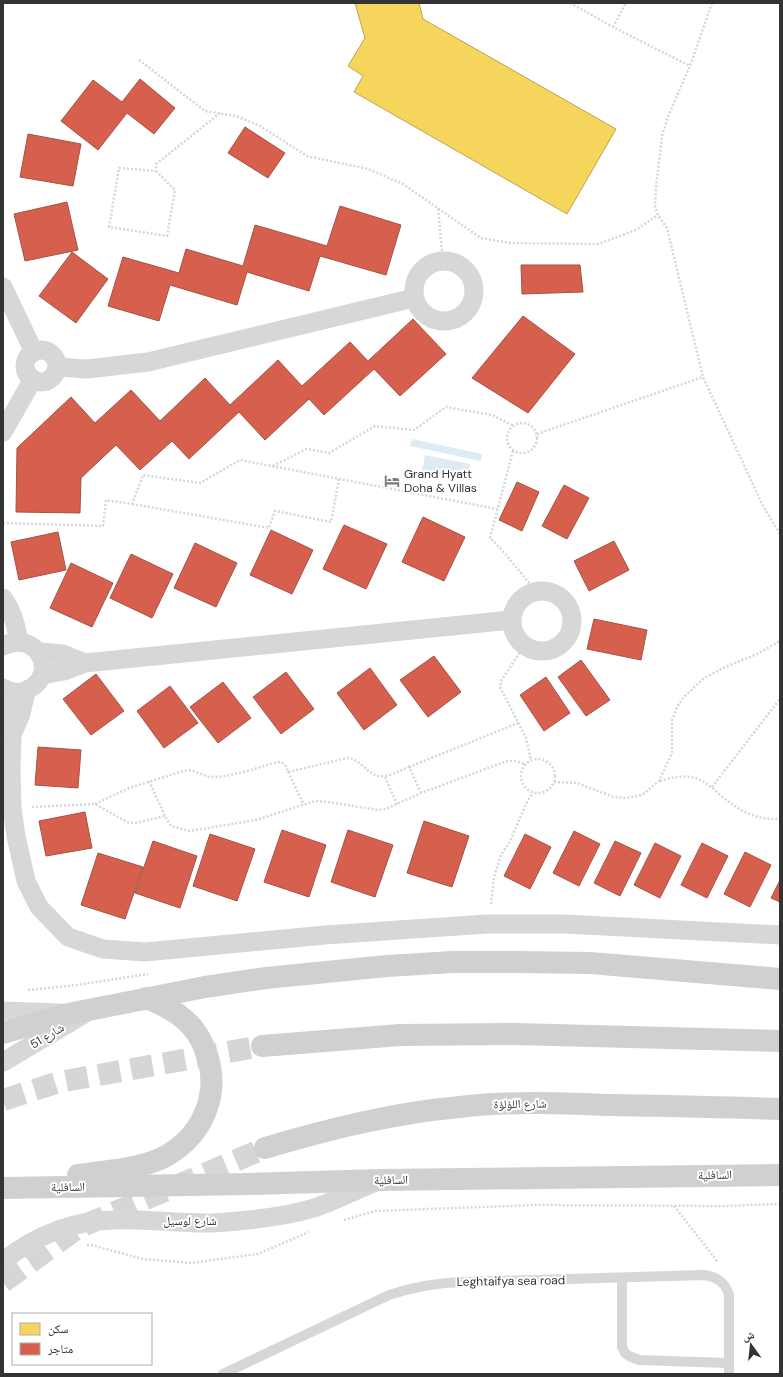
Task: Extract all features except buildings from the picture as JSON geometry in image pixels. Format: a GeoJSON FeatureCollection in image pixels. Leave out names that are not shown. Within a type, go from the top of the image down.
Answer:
{"type":"FeatureCollection","features":[{"type":"Feature","properties":{"kind":"street"},"geometry":{"type":"LineString","coordinates":[[443,261],[453,262],[462,266],[469,273],[475,292],[473,302],[461,317],[452,321],[442,322],[432,320],[424,315],[414,298],[413,289],[415,280],[420,272],[430,264],[443,261]]}},
{"type":"Feature","properties":{"kind":"street"},"geometry":{"type":"LineString","coordinates":[[3,287],[34,352]]}},
{"type":"Feature","properties":{"kind":"street"},"geometry":{"type":"LineString","coordinates":[[56,367],[86,369],[148,362],[414,298]]}},
{"type":"Feature","properties":{"kind":"street"},"geometry":{"type":"LineString","coordinates":[[42,350],[52,354],[55,358],[56,367],[55,374],[51,378],[41,381],[33,379],[27,373],[25,368],[28,357],[34,352],[42,350]]}},
{"type":"Feature","properties":{"kind":"street"},"geometry":{"type":"LineString","coordinates":[[3,432],[33,379]]}},
{"type":"Feature","properties":{"kind":"street"},"geometry":{"type":"LineString","coordinates":[[536,591],[546,591],[555,594],[564,600],[569,608],[572,618],[572,628],[568,637],[562,644],[553,650],[543,652],[533,651],[524,646],[517,639],[512,630],[511,620],[513,610],[518,602],[526,595],[536,591]]}},
{"type":"Feature","properties":{"kind":"street"},"geometry":{"type":"LineString","coordinates":[[3,598],[12,614],[16,626],[7,645]]}},
{"type":"Feature","properties":{"kind":"street"},"geometry":{"type":"LineString","coordinates":[[42,675],[64,671],[85,663],[511,620]]}},
{"type":"Feature","properties":{"kind":"street"},"geometry":{"type":"LineString","coordinates":[[3,688],[13,692],[26,691],[32,688],[42,675],[43,668],[39,652],[33,647],[26,643],[7,645]]}},
{"type":"Feature","properties":{"kind":"street"},"geometry":{"type":"LineString","coordinates":[[39,652],[63,654],[85,663]]}},
{"type":"Feature","properties":{"kind":"street"},"geometry":{"type":"LineString","coordinates":[[12,735],[21,714],[26,691]]}},
{"type":"Feature","properties":{"kind":"street"},"geometry":{"type":"LineString","coordinates":[[3,699],[12,735],[12,808],[16,836],[26,881],[39,907],[68,937],[104,949],[145,952],[325,935],[487,924],[565,924],[780,935]]}},
{"type":"Feature","properties":{"kind":"street"},"geometry":{"type":"LineString","coordinates":[[3,1033],[68,1014],[206,986],[266,978],[387,966],[453,962],[590,963],[780,979]]}},
{"type":"Feature","properties":{"kind":"street"},"geometry":{"type":"LineString","coordinates":[[3,1188],[143,1165],[165,1157],[184,1144],[199,1126],[208,1105],[212,1082],[209,1059],[200,1038],[186,1020],[167,1006],[146,998]]}},
{"type":"Feature","properties":{"kind":"street","name":"شارع 51"},"geometry":{"type":"LineString","coordinates":[[3,1062],[90,1010]]}},
{"type":"Feature","properties":{"kind":"street"},"geometry":{"type":"LineString","coordinates":[[3,1011],[68,1014]]}},
{"type":"Feature","properties":{"kind":"street"},"geometry":{"type":"LineString","coordinates":[[262,1046],[400,1035],[515,1034],[780,1041]]}},
{"type":"Feature","properties":{"kind":"street","name":"شارع اللؤلؤة"},"geometry":{"type":"LineString","coordinates":[[265,1148],[362,1122],[411,1112],[461,1106],[511,1103],[561,1103],[780,1109]]}},
{"type":"Feature","properties":{"kind":"street","name":"السافلية"},"geometry":{"type":"LineString","coordinates":[[3,1188],[250,1184],[380,1180],[780,1175]]}},
{"type":"Feature","properties":{"kind":"street","name":"شارع لوسيل"},"geometry":{"type":"LineString","coordinates":[[3,1261],[28,1244],[55,1231],[86,1222],[113,1220],[212,1223],[273,1216],[314,1208],[380,1180]]}},
{"type":"Feature","properties":{"kind":"lane","name":"Leghtaifya sea road"},"geometry":{"type":"LineString","coordinates":[[222,1374],[372,1303],[406,1289],[443,1282],[704,1275],[717,1278]]}},
{"type":"Feature","properties":{"kind":"lane"},"geometry":{"type":"LineString","coordinates":[[622,1278],[622,1342],[625,1353],[634,1359],[639,1360],[730,1363]]}},
{"type":"Feature","properties":{"kind":"lane"},"geometry":{"type":"LineString","coordinates":[[717,1278],[727,1288],[729,1295],[729,1374]]}},
{"type":"Feature","properties":{"kind":"path"},"geometry":{"type":"LineString","coordinates":[[570,3],[613,27],[690,66]]}},
{"type":"Feature","properties":{"kind":"path"},"geometry":{"type":"LineString","coordinates":[[613,27],[626,3]]}},
{"type":"Feature","properties":{"kind":"path"},"geometry":{"type":"LineString","coordinates":[[712,3],[690,66],[669,114],[662,136],[655,207],[658,215],[667,228],[703,377],[762,504],[780,534]]}},
{"type":"Feature","properties":{"kind":"path"},"geometry":{"type":"LineString","coordinates":[[139,60],[205,111],[236,116],[260,126],[307,156],[368,169],[403,184],[481,238],[510,243],[598,244],[636,230],[658,215]]}},
{"type":"Feature","properties":{"kind":"path"},"geometry":{"type":"LineString","coordinates":[[156,171],[119,168],[109,227],[167,236],[175,190],[156,171],[156,164],[220,113]]}},
{"type":"Feature","properties":{"kind":"path"},"geometry":{"type":"LineString","coordinates":[[438,209],[443,261]]}},
{"type":"Feature","properties":{"kind":"path"},"geometry":{"type":"LineString","coordinates":[[537,434],[703,377]]}},
{"type":"Feature","properties":{"kind":"path"},"geometry":{"type":"LineString","coordinates":[[273,466],[306,449],[329,453],[375,426],[414,430],[446,407],[492,415],[514,426]]}},
{"type":"Feature","properties":{"kind":"path"},"geometry":{"type":"LineString","coordinates":[[523,423],[532,426],[537,434],[537,444],[531,451],[522,454],[513,451],[508,443],[508,433],[514,426],[523,423]]}},
{"type":"Feature","properties":{"kind":"path"},"geometry":{"type":"LineString","coordinates":[[513,451],[490,538],[536,591]]}},
{"type":"Feature","properties":{"kind":"path"},"geometry":{"type":"LineString","coordinates":[[132,504],[143,475],[200,483],[240,460],[497,509]]}},
{"type":"Feature","properties":{"kind":"path"},"geometry":{"type":"LineString","coordinates":[[3,523],[103,526],[106,500],[269,528],[275,511],[331,522],[339,479]]}},
{"type":"Feature","properties":{"kind":"path"},"geometry":{"type":"LineString","coordinates":[[554,782],[577,783],[614,797],[627,798],[642,794],[652,788],[659,781],[672,753],[672,720],[676,707],[684,697],[703,679],[725,667],[757,654],[780,641]]}},
{"type":"Feature","properties":{"kind":"path"},"geometry":{"type":"LineString","coordinates":[[524,646],[501,681],[500,687],[526,738],[531,760]]}},
{"type":"Feature","properties":{"kind":"path"},"geometry":{"type":"LineString","coordinates":[[712,787],[780,699]]}},
{"type":"Feature","properties":{"kind":"path"},"geometry":{"type":"LineString","coordinates":[[288,772],[352,758],[370,773],[376,776],[385,776],[518,723]]}},
{"type":"Feature","properties":{"kind":"path"},"geometry":{"type":"LineString","coordinates":[[538,758],[550,763],[554,769],[555,775],[554,782],[551,787],[540,793],[533,793],[527,790],[520,778],[524,764],[538,758]]}},
{"type":"Feature","properties":{"kind":"path"},"geometry":{"type":"LineString","coordinates":[[149,781],[171,826],[190,831],[256,820],[315,802],[329,802],[378,810],[397,804],[421,793],[507,760],[524,764]]}},
{"type":"Feature","properties":{"kind":"path"},"geometry":{"type":"LineString","coordinates":[[12,808],[95,804],[129,788],[187,770],[194,770],[212,777],[224,776],[278,762],[285,764],[304,805]]}},
{"type":"Feature","properties":{"kind":"path"},"geometry":{"type":"LineString","coordinates":[[408,766],[421,793]]}},
{"type":"Feature","properties":{"kind":"path"},"geometry":{"type":"LineString","coordinates":[[385,776],[397,804]]}},
{"type":"Feature","properties":{"kind":"path"},"geometry":{"type":"LineString","coordinates":[[659,781],[676,776],[697,778],[712,787],[736,808],[767,820],[780,819]]}},
{"type":"Feature","properties":{"kind":"path"},"geometry":{"type":"LineString","coordinates":[[487,924],[494,887],[494,877],[501,854],[510,843],[528,800],[533,793]]}},
{"type":"Feature","properties":{"kind":"path"},"geometry":{"type":"LineString","coordinates":[[95,804],[127,822],[136,823],[165,816]]}},
{"type":"Feature","properties":{"kind":"path"},"geometry":{"type":"LineString","coordinates":[[339,1221],[374,1211],[535,1205],[724,1206],[780,1204]]}},
{"type":"Feature","properties":{"kind":"path"},"geometry":{"type":"LineString","coordinates":[[673,1206],[718,1261],[717,1278]]}},
{"type":"Feature","properties":{"kind":"path"},"geometry":{"type":"LineString","coordinates":[[85,1245],[91,1245],[143,1259],[191,1263],[258,1254],[312,1231]]}},
{"type":"Feature","properties":{"kind":"shaded area"},"geometry":{"type":"Polygon","coordinates":[[[412,439],[482,454],[481,461],[410,446],[412,439]]]}},
{"type":"Feature","properties":{"kind":"shaded area"},"geometry":{"type":"Polygon","coordinates":[[[425,455],[470,464],[467,480],[422,471],[425,455]]]}},
{"type":"Feature","properties":{"kind":"tunnel"},"geometry":{"type":"LineString","coordinates":[[3,1100],[59,1082],[262,1046]]}},
{"type":"Feature","properties":{"kind":"tunnel"},"geometry":{"type":"LineString","coordinates":[[3,1282],[78,1228],[265,1148]]}},
{"type":"Feature","properties":{"kind":"place","name":"Grand Hyatt Doha & Villas"},"geometry":{"type":"Point","coordinates":[392,481]}}]}
